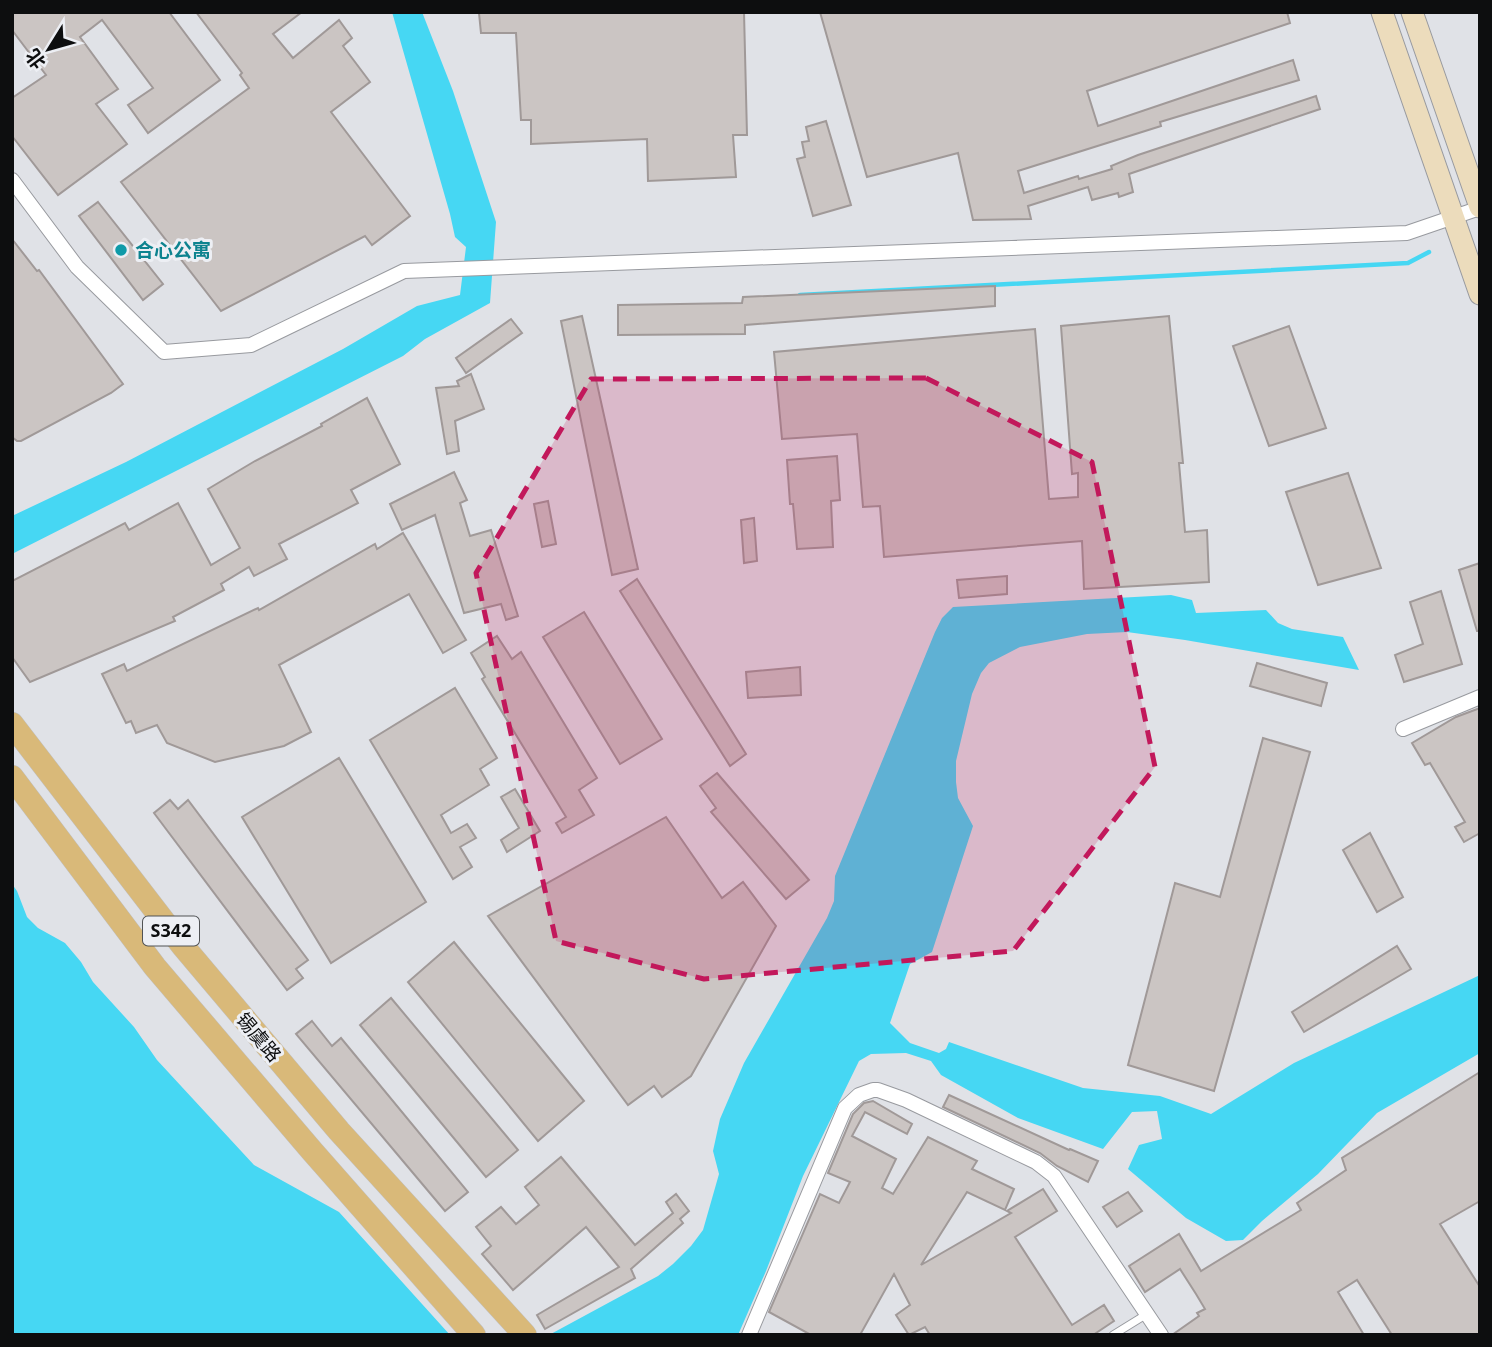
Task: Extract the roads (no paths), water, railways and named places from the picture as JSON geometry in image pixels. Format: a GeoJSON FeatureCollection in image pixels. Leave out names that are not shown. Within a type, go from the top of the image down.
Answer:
{"type":"FeatureCollection","features":[{"type":"Feature","properties":{"kind":"main road"},"geometry":{"type":"LineString","coordinates":[[1382,12],[1480,294]]}},
{"type":"Feature","properties":{"kind":"main road"},"geometry":{"type":"LineString","coordinates":[[1412,12],[1480,208]]}},
{"type":"Feature","properties":{"kind":"main road","name":"锡虞路"},"geometry":{"type":"LineString","coordinates":[[12,724],[181,945],[339,1131],[526,1335]]}},
{"type":"Feature","properties":{"kind":"main road","name":"锡虞路"},"geometry":{"type":"LineString","coordinates":[[12,777],[155,967],[474,1335]]}},
{"type":"Feature","properties":{"kind":"street"},"geometry":{"type":"LineString","coordinates":[[12,180],[77,267],[164,352],[251,345],[404,271],[1407,233],[1480,208]]}},
{"type":"Feature","properties":{"kind":"street"},"geometry":{"type":"LineString","coordinates":[[1403,729],[1480,697]]}},
{"type":"Feature","properties":{"kind":"street"},"geometry":{"type":"LineString","coordinates":[[749,1335],[845,1108],[859,1095],[873,1090],[906,1100],[1036,1162],[1054,1176],[1161,1335]]}},
{"type":"Feature","properties":{"kind":"lane"},"geometry":{"type":"LineString","coordinates":[[1113,1335],[1147,1313]]}},
{"type":"Feature","properties":{"kind":"water"},"geometry":{"type":"Polygon","coordinates":[[[392,12],[422,12],[453,91],[496,222],[490,303],[425,339],[403,356],[12,554],[12,516],[126,462],[343,349],[417,306],[460,295],[466,247],[455,237],[392,12]]]}},
{"type":"Feature","properties":{"kind":"water"},"geometry":{"type":"Polygon","coordinates":[[[1171,595],[1192,600],[1196,613],[1266,610],[1278,623],[1292,629],[1343,637],[1359,670],[1127,632],[1087,634],[1020,647],[989,663],[981,673],[972,694],[956,761],[958,798],[973,826],[932,952],[910,964],[890,1023],[910,1043],[939,1053],[946,1049],[949,1042],[1083,1088],[1160,1096],[1211,1114],[1294,1063],[1480,975],[1480,1053],[1377,1113],[1318,1174],[1243,1240],[1226,1241],[1186,1218],[1128,1169],[1139,1145],[1162,1139],[1157,1111],[1132,1112],[1103,1149],[1018,1118],[941,1075],[931,1061],[906,1053],[871,1054],[859,1061],[803,1176],[738,1335],[549,1335],[658,1276],[691,1246],[703,1230],[719,1174],[713,1151],[720,1119],[744,1063],[827,918],[834,901],[835,876],[942,618],[953,607],[1171,595]]]}},
{"type":"Feature","properties":{"kind":"water"},"geometry":{"type":"Polygon","coordinates":[[[12,884],[27,917],[38,928],[65,943],[93,982],[134,1027],[157,1060],[254,1165],[339,1212],[450,1335],[12,1335],[12,884]]]}},
{"type":"Feature","properties":{"kind":"waterway"},"geometry":{"type":"LineString","coordinates":[[800,295],[1408,263],[1429,252]]}},
{"type":"Feature","properties":{"kind":"place","name":"合心公寓"},"geometry":{"type":"Point","coordinates":[121,250]}}]}
